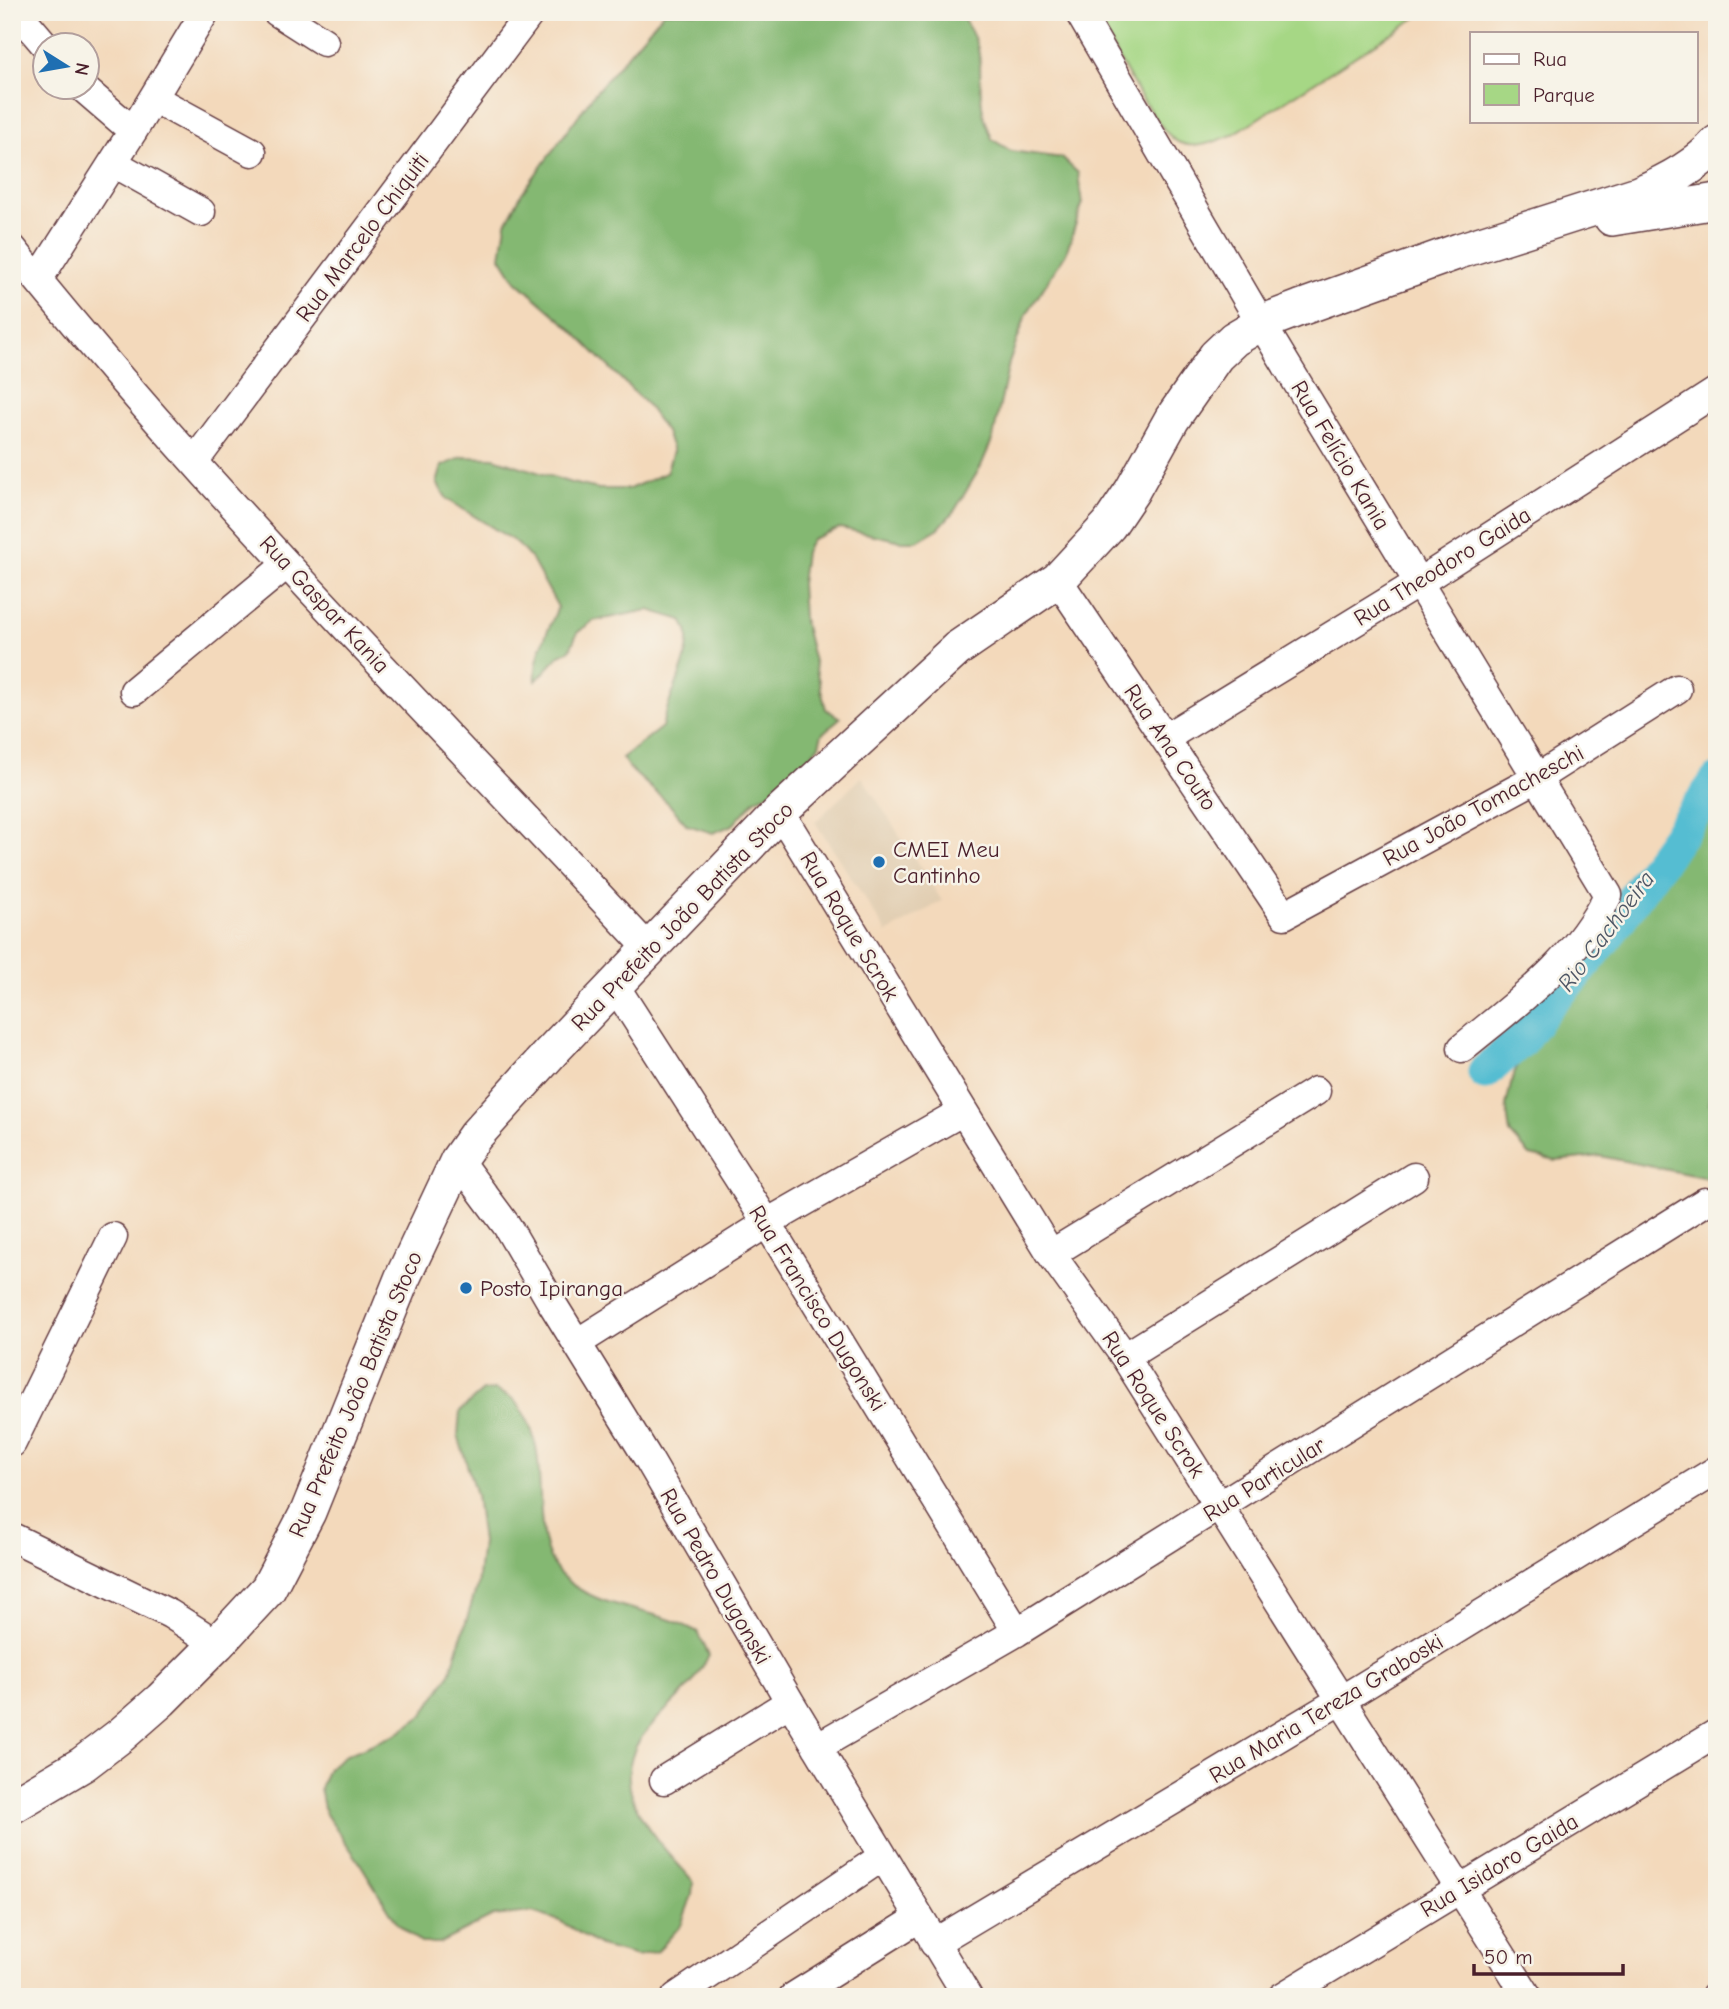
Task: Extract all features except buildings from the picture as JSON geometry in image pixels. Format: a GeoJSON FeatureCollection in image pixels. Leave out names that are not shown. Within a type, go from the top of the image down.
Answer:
{"type":"FeatureCollection","features":[{"type":"Feature","properties":{"kind":"main road","name":"Rua Prefeito João Batista Stoco"},"geometry":{"type":"LineString","coordinates":[[12,1806],[83,1764],[121,1735],[161,1700],[268,1589],[308,1512],[402,1279],[458,1160],[475,1136],[551,1052],[780,812],[957,649],[1058,580],[1132,491],[1172,419],[1216,356],[1234,339],[1261,323],[1459,250],[1663,184],[1717,143]]}},
{"type":"Feature","properties":{"kind":"main road","name":"Rua Prefeito João Batista Stoco"},"geometry":{"type":"LineString","coordinates":[[1546,223],[1629,217],[1717,201]]}},
{"type":"Feature","properties":{"kind":"street"},"geometry":{"type":"LineString","coordinates":[[17,12],[34,32]]}},
{"type":"Feature","properties":{"kind":"street"},"geometry":{"type":"LineString","coordinates":[[37,280],[113,163],[205,12]]}},
{"type":"Feature","properties":{"kind":"street"},"geometry":{"type":"LineString","coordinates":[[277,12],[324,42]]}},
{"type":"Feature","properties":{"kind":"street","name":"Rua Marcelo Chiquiti"},"geometry":{"type":"LineString","coordinates":[[194,462],[531,12]]}},
{"type":"Feature","properties":{"kind":"street","name":"Rua Felício Kania"},"geometry":{"type":"LineString","coordinates":[[1079,12],[1261,323],[1608,895],[1597,918],[1552,974],[1462,1048]]}},
{"type":"Feature","properties":{"kind":"street"},"geometry":{"type":"LineString","coordinates":[[153,98],[252,152]]}},
{"type":"Feature","properties":{"kind":"street"},"geometry":{"type":"LineString","coordinates":[[99,102],[133,131]]}},
{"type":"Feature","properties":{"kind":"street"},"geometry":{"type":"LineString","coordinates":[[113,163],[201,212]]}},
{"type":"Feature","properties":{"kind":"street","name":"Rua Gaspar Kania"},"geometry":{"type":"LineString","coordinates":[[12,248],[194,462],[286,565],[649,949]]}},
{"type":"Feature","properties":{"kind":"street","name":"Rua Theodoro Gaida"},"geometry":{"type":"LineString","coordinates":[[1165,738],[1418,583],[1717,391]]}},
{"type":"Feature","properties":{"kind":"street"},"geometry":{"type":"LineString","coordinates":[[134,691],[286,565]]}},
{"type":"Feature","properties":{"kind":"street","name":"Rua Ana Couto"},"geometry":{"type":"LineString","coordinates":[[1058,580],[1284,915]]}},
{"type":"Feature","properties":{"kind":"street","name":"Rua João Tomacheschi"},"geometry":{"type":"LineString","coordinates":[[1284,915],[1537,778],[1677,689]]}},
{"type":"Feature","properties":{"kind":"street","name":"Rua Roque Scrok"},"geometry":{"type":"LineString","coordinates":[[780,812],[1051,1254],[1125,1357],[1528,1997]]}},
{"type":"Feature","properties":{"kind":"street","name":"Rua Francisco Dugonski"},"geometry":{"type":"LineString","coordinates":[[615,986],[766,1223],[1017,1632]]}},
{"type":"Feature","properties":{"kind":"street"},"geometry":{"type":"LineString","coordinates":[[1051,1254],[1316,1091]]}},
{"type":"Feature","properties":{"kind":"street"},"geometry":{"type":"LineString","coordinates":[[577,1343],[766,1223],[963,1111]]}},
{"type":"Feature","properties":{"kind":"street","name":"Rua Pedro Dugonski"},"geometry":{"type":"LineString","coordinates":[[458,1160],[507,1226],[968,1997]]}},
{"type":"Feature","properties":{"kind":"street"},"geometry":{"type":"LineString","coordinates":[[1125,1357],[1414,1177]]}},
{"type":"Feature","properties":{"kind":"street","name":"Rua Particular"},"geometry":{"type":"LineString","coordinates":[[817,1747],[1017,1632],[1705,1202]]}},
{"type":"Feature","properties":{"kind":"street"},"geometry":{"type":"LineString","coordinates":[[12,1443],[113,1237]]}},
{"type":"Feature","properties":{"kind":"street","name":"Rua Maria Tereza Graboski"},"geometry":{"type":"LineString","coordinates":[[934,1943],[1341,1700],[1717,1470]]}},
{"type":"Feature","properties":{"kind":"street"},"geometry":{"type":"LineString","coordinates":[[12,1537],[170,1614],[217,1644]]}},
{"type":"Feature","properties":{"kind":"street"},"geometry":{"type":"LineString","coordinates":[[664,1780],[790,1702]]}},
{"type":"Feature","properties":{"kind":"street","name":"Rua Isidoro Gaida"},"geometry":{"type":"LineString","coordinates":[[1282,1997],[1717,1733]]}},
{"type":"Feature","properties":{"kind":"street"},"geometry":{"type":"LineString","coordinates":[[676,1997],[882,1857]]}},
{"type":"Feature","properties":{"kind":"street"},"geometry":{"type":"LineString","coordinates":[[793,1997],[919,1918]]}},
{"type":"Feature","properties":{"kind":"shaded area","name":"CMEI Meu Cantinho"},"geometry":{"type":"Polygon","coordinates":[[[862,777],[942,901],[887,933],[815,822],[862,777]]]}},
{"type":"Feature","properties":{"kind":"green space"},"geometry":{"type":"Polygon","coordinates":[[[664,12],[958,12],[975,39],[978,50],[983,112],[992,139],[1011,151],[1062,158],[1078,173],[1082,205],[1066,253],[1026,315],[1009,363],[993,438],[981,466],[955,510],[939,528],[917,541],[902,541],[840,528],[812,539],[805,552],[801,584],[803,618],[826,709],[840,718],[822,734],[819,745],[800,770],[774,791],[755,800],[733,825],[713,833],[687,825],[622,758],[662,727],[688,646],[688,633],[682,620],[649,610],[593,621],[577,633],[570,650],[560,655],[536,681],[539,653],[558,607],[532,560],[517,543],[447,499],[437,483],[442,466],[463,457],[494,458],[571,483],[599,489],[629,489],[666,473],[673,451],[666,432],[647,405],[568,326],[516,281],[501,257],[506,223],[522,193],[594,94],[664,12]]]}},
{"type":"Feature","properties":{"kind":"green space"},"geometry":{"type":"Polygon","coordinates":[[[1093,12],[1425,12],[1232,135],[1193,146],[1180,143],[1158,122],[1133,84],[1093,12]]]}},
{"type":"Feature","properties":{"kind":"green space"},"geometry":{"type":"Polygon","coordinates":[[[1717,797],[1717,1014],[1709,1104],[1717,1110],[1717,1180],[1600,1156],[1556,1161],[1530,1155],[1510,1133],[1506,1105],[1513,1076],[1522,1055],[1552,1011],[1717,797]]]}},
{"type":"Feature","properties":{"kind":"green space"},"geometry":{"type":"Polygon","coordinates":[[[496,1390],[518,1404],[532,1433],[537,1453],[544,1540],[550,1558],[560,1574],[583,1592],[597,1598],[672,1620],[698,1632],[709,1656],[692,1683],[641,1738],[631,1758],[629,1778],[632,1797],[640,1815],[665,1850],[693,1881],[692,1895],[681,1925],[658,1951],[637,1956],[600,1946],[560,1921],[532,1912],[493,1916],[440,1943],[421,1943],[397,1923],[325,1813],[320,1788],[328,1768],[344,1756],[396,1734],[422,1716],[450,1674],[477,1586],[482,1542],[476,1495],[458,1435],[460,1411],[483,1391],[496,1390]]]}},
{"type":"Feature","properties":{"kind":"waterway","name":"Rio Cachoeira"},"geometry":{"type":"LineString","coordinates":[[1485,1072],[1520,1041],[1550,1001],[1572,979],[1611,930],[1717,781]]}},
{"type":"Feature","properties":{"kind":"place","name":"CMEI Meu Cantinho"},"geometry":{"type":"Point","coordinates":[879,862]}},
{"type":"Feature","properties":{"kind":"place","name":"Posto Ipiranga"},"geometry":{"type":"Point","coordinates":[466,1288]}}]}
